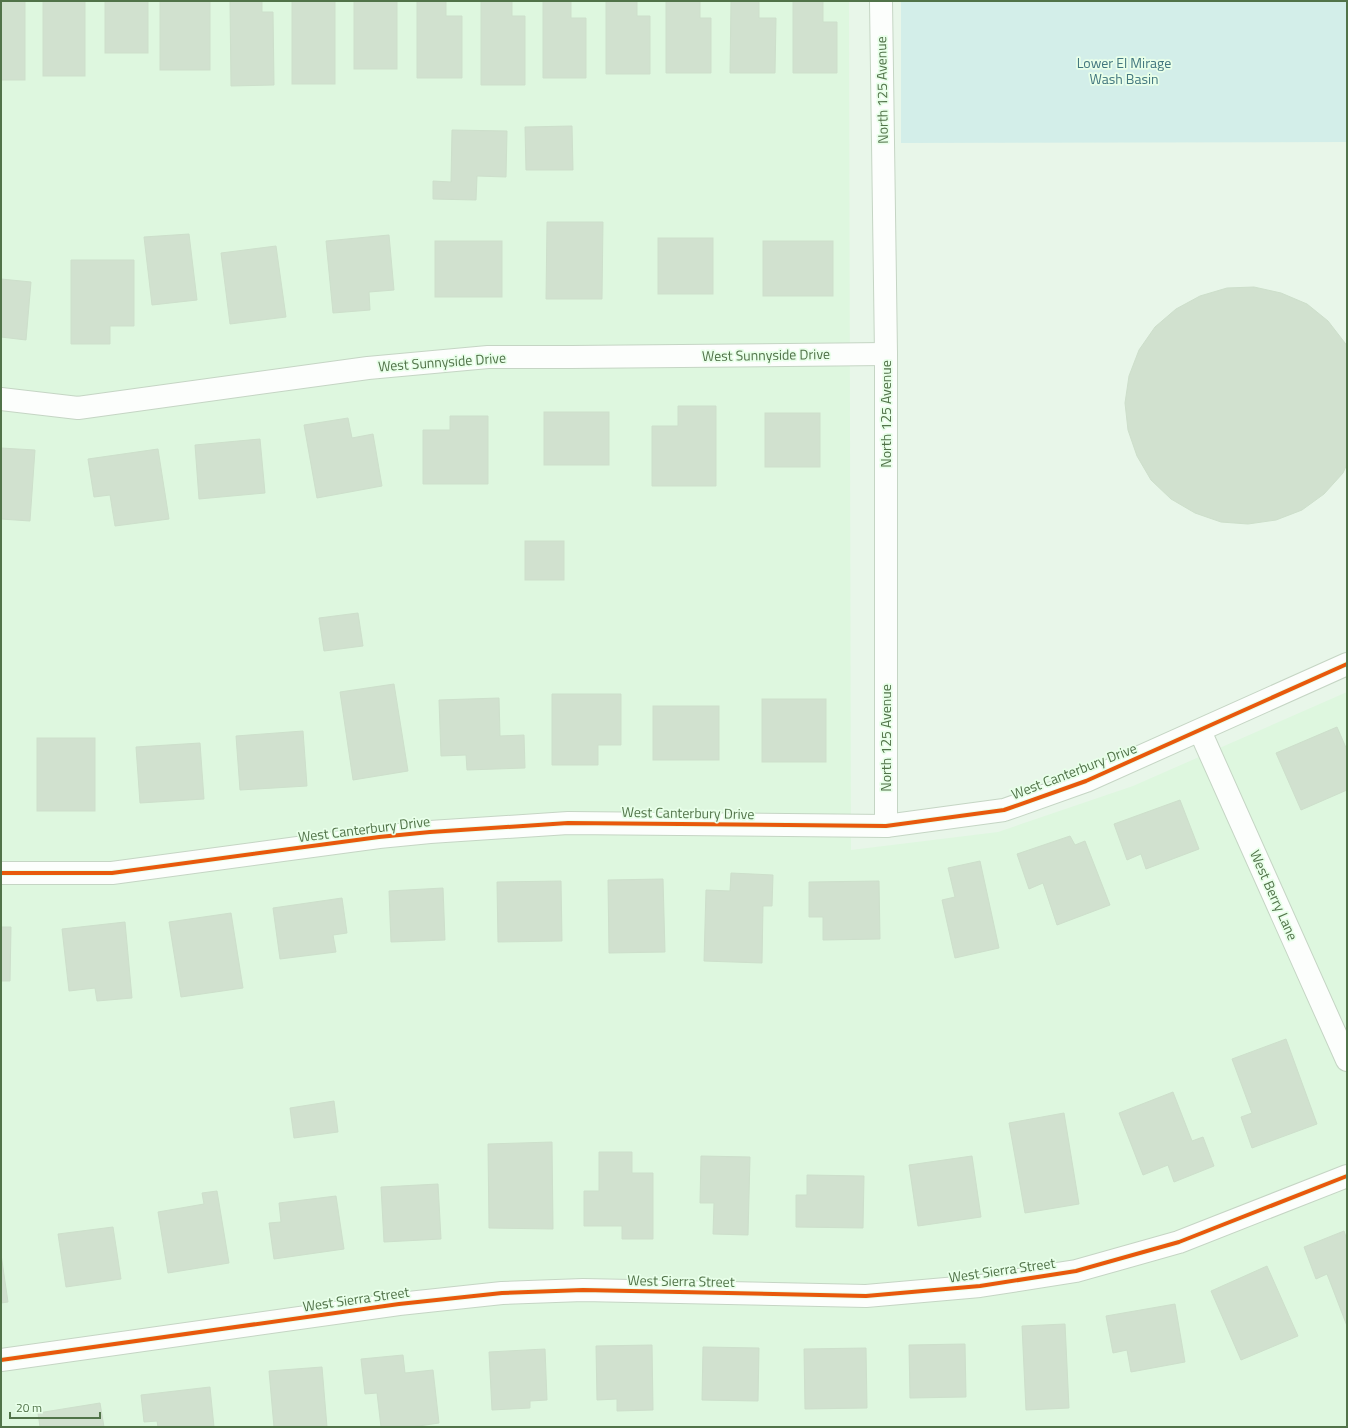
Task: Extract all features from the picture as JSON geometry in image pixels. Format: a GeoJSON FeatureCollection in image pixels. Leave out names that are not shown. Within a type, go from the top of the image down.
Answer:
{"type":"FeatureCollection","features":[{"type":"Feature","properties":{"kind":"street","name":"North 125 Avenue"},"geometry":{"type":"LineString","coordinates":[[881,1],[886,354],[886,826]]}},
{"type":"Feature","properties":{"kind":"street","name":"West Sunnyside Drive"},"geometry":{"type":"LineString","coordinates":[[1,399],[78,408],[368,368],[488,357],[886,354]]}},
{"type":"Feature","properties":{"kind":"street","name":"West Canterbury Drive"},"geometry":{"type":"LineString","coordinates":[[1,872],[112,873],[386,836],[568,823],[886,826],[1004,810],[1086,781],[1347,664]]}},
{"type":"Feature","properties":{"kind":"street","name":"West Berry Lane"},"geometry":{"type":"LineString","coordinates":[[1200,731],[1347,1060]]}},
{"type":"Feature","properties":{"kind":"street","name":"West Sierra Street"},"geometry":{"type":"LineString","coordinates":[[1,1360],[399,1304],[502,1293],[583,1290],[866,1296],[980,1286],[1076,1271],[1179,1242],[1347,1176]]}},
{"type":"Feature","properties":{"kind":"shaded area"},"geometry":{"type":"Polygon","coordinates":[[[1,1],[849,1],[851,850],[998,832],[1133,786],[1347,692],[1347,1427],[1,1427],[1,1]]]}},
{"type":"Feature","properties":{"kind":"green space","name":"Lower El Mirage Wash Basin"},"geometry":{"type":"Polygon","coordinates":[[[901,1],[1347,1],[1347,142],[901,143],[901,1]]]}},
{"type":"Feature","properties":{"kind":"building"},"geometry":{"type":"Polygon","coordinates":[[[1,1],[25,1],[25,80],[1,80],[1,1]]]}},
{"type":"Feature","properties":{"kind":"building"},"geometry":{"type":"Polygon","coordinates":[[[43,1],[85,1],[85,76],[43,76],[43,1]]]}},
{"type":"Feature","properties":{"kind":"building"},"geometry":{"type":"Polygon","coordinates":[[[105,1],[148,1],[148,53],[105,53],[105,1]]]}},
{"type":"Feature","properties":{"kind":"building"},"geometry":{"type":"Polygon","coordinates":[[[160,1],[210,1],[210,70],[160,70],[160,1]]]}},
{"type":"Feature","properties":{"kind":"building"},"geometry":{"type":"Polygon","coordinates":[[[230,1],[262,1],[262,12],[273,12],[274,85],[231,86],[230,1]]]}},
{"type":"Feature","properties":{"kind":"building"},"geometry":{"type":"Polygon","coordinates":[[[292,1],[335,1],[335,84],[292,84],[292,1]]]}},
{"type":"Feature","properties":{"kind":"building"},"geometry":{"type":"Polygon","coordinates":[[[354,1],[397,1],[397,69],[354,69],[354,1]]]}},
{"type":"Feature","properties":{"kind":"building"},"geometry":{"type":"Polygon","coordinates":[[[417,1],[446,1],[446,16],[462,16],[462,78],[417,78],[417,1]]]}},
{"type":"Feature","properties":{"kind":"building"},"geometry":{"type":"Polygon","coordinates":[[[481,1],[512,1],[512,16],[525,16],[525,85],[481,85],[481,1]]]}},
{"type":"Feature","properties":{"kind":"building"},"geometry":{"type":"Polygon","coordinates":[[[543,1],[571,1],[571,18],[586,18],[586,78],[543,78],[543,1]]]}},
{"type":"Feature","properties":{"kind":"building"},"geometry":{"type":"Polygon","coordinates":[[[606,1],[637,1],[637,16],[650,16],[650,74],[606,74],[606,1]]]}},
{"type":"Feature","properties":{"kind":"building"},"geometry":{"type":"Polygon","coordinates":[[[666,1],[700,1],[700,18],[711,18],[711,73],[666,73],[666,1]]]}},
{"type":"Feature","properties":{"kind":"building"},"geometry":{"type":"Polygon","coordinates":[[[731,1],[759,1],[759,18],[776,18],[775,73],[730,73],[731,1]]]}},
{"type":"Feature","properties":{"kind":"building"},"geometry":{"type":"Polygon","coordinates":[[[793,1],[823,1],[823,22],[837,22],[837,73],[793,73],[793,1]]]}},
{"type":"Feature","properties":{"kind":"building"},"geometry":{"type":"Polygon","coordinates":[[[572,126],[573,170],[526,170],[525,127],[572,126]]]}},
{"type":"Feature","properties":{"kind":"building"},"geometry":{"type":"Polygon","coordinates":[[[452,130],[507,131],[506,177],[477,176],[476,200],[433,199],[433,181],[451,182],[452,130]]]}},
{"type":"Feature","properties":{"kind":"building"},"geometry":{"type":"Polygon","coordinates":[[[547,222],[603,222],[602,299],[546,299],[547,222]]]}},
{"type":"Feature","properties":{"kind":"building"},"geometry":{"type":"Polygon","coordinates":[[[189,234],[197,300],[152,305],[144,237],[189,234]]]}},
{"type":"Feature","properties":{"kind":"building"},"geometry":{"type":"Polygon","coordinates":[[[389,235],[394,290],[369,292],[370,310],[333,313],[326,241],[389,235]]]}},
{"type":"Feature","properties":{"kind":"building"},"geometry":{"type":"Polygon","coordinates":[[[658,238],[713,238],[713,294],[658,294],[658,238]]]}},
{"type":"Feature","properties":{"kind":"building"},"geometry":{"type":"Polygon","coordinates":[[[435,241],[502,241],[502,297],[435,297],[435,241]]]}},
{"type":"Feature","properties":{"kind":"building"},"geometry":{"type":"Polygon","coordinates":[[[763,241],[833,241],[833,296],[763,296],[763,241]]]}},
{"type":"Feature","properties":{"kind":"building"},"geometry":{"type":"Polygon","coordinates":[[[276,246],[286,317],[230,324],[221,253],[276,246]]]}},
{"type":"Feature","properties":{"kind":"building"},"geometry":{"type":"Polygon","coordinates":[[[71,260],[134,260],[134,326],[110,326],[110,344],[71,344],[71,260]]]}},
{"type":"Feature","properties":{"kind":"building"},"geometry":{"type":"Polygon","coordinates":[[[1,279],[31,282],[26,340],[1,337],[1,279]]]}},
{"type":"Feature","properties":{"kind":"building"},"geometry":{"type":"Polygon","coordinates":[[[1254,287],[1281,293],[1307,304],[1328,321],[1347,346],[1347,464],[1343,473],[1324,494],[1302,510],[1276,520],[1248,524],[1221,522],[1195,513],[1171,499],[1151,480],[1137,456],[1128,430],[1125,403],[1129,376],[1139,350],[1155,327],[1176,309],[1200,296],[1227,288],[1254,287]]]}},
{"type":"Feature","properties":{"kind":"building"},"geometry":{"type":"Polygon","coordinates":[[[678,406],[716,406],[716,486],[652,486],[652,426],[678,426],[678,406]]]}},
{"type":"Feature","properties":{"kind":"building"},"geometry":{"type":"Polygon","coordinates":[[[544,412],[609,412],[609,465],[544,465],[544,412]]]}},
{"type":"Feature","properties":{"kind":"building"},"geometry":{"type":"Polygon","coordinates":[[[765,413],[820,413],[820,467],[765,467],[765,413]]]}},
{"type":"Feature","properties":{"kind":"building"},"geometry":{"type":"Polygon","coordinates":[[[450,416],[488,416],[488,484],[423,484],[423,430],[450,430],[450,416]]]}},
{"type":"Feature","properties":{"kind":"building"},"geometry":{"type":"Polygon","coordinates":[[[348,418],[352,438],[373,434],[382,486],[317,498],[304,425],[348,418]]]}},
{"type":"Feature","properties":{"kind":"building"},"geometry":{"type":"Polygon","coordinates":[[[260,439],[265,493],[199,499],[195,445],[260,439]]]}},
{"type":"Feature","properties":{"kind":"building"},"geometry":{"type":"Polygon","coordinates":[[[1,448],[35,450],[30,521],[1,519],[1,448]]]}},
{"type":"Feature","properties":{"kind":"building"},"geometry":{"type":"Polygon","coordinates":[[[158,449],[169,519],[115,526],[110,495],[94,497],[88,459],[158,449]]]}},
{"type":"Feature","properties":{"kind":"building"},"geometry":{"type":"Polygon","coordinates":[[[525,541],[564,541],[564,580],[525,580],[525,541]]]}},
{"type":"Feature","properties":{"kind":"building"},"geometry":{"type":"Polygon","coordinates":[[[358,613],[363,646],[324,651],[319,618],[358,613]]]}},
{"type":"Feature","properties":{"kind":"building"},"geometry":{"type":"Polygon","coordinates":[[[394,684],[408,771],[353,780],[340,692],[394,684]]]}},
{"type":"Feature","properties":{"kind":"building"},"geometry":{"type":"Polygon","coordinates":[[[552,694],[621,694],[621,745],[598,745],[598,765],[552,765],[552,694]]]}},
{"type":"Feature","properties":{"kind":"building"},"geometry":{"type":"Polygon","coordinates":[[[499,698],[500,736],[524,735],[525,768],[467,770],[466,755],[441,756],[439,700],[499,698]]]}},
{"type":"Feature","properties":{"kind":"building"},"geometry":{"type":"Polygon","coordinates":[[[762,699],[826,699],[826,762],[762,762],[762,699]]]}},
{"type":"Feature","properties":{"kind":"building"},"geometry":{"type":"Polygon","coordinates":[[[653,706],[719,706],[719,760],[653,760],[653,706]]]}},
{"type":"Feature","properties":{"kind":"building"},"geometry":{"type":"Polygon","coordinates":[[[1337,727],[1347,750],[1347,790],[1301,810],[1276,753],[1337,727]]]}},
{"type":"Feature","properties":{"kind":"building"},"geometry":{"type":"Polygon","coordinates":[[[303,731],[307,786],[240,790],[236,736],[303,731]]]}},
{"type":"Feature","properties":{"kind":"building"},"geometry":{"type":"Polygon","coordinates":[[[37,738],[95,738],[95,811],[37,811],[37,738]]]}},
{"type":"Feature","properties":{"kind":"building"},"geometry":{"type":"Polygon","coordinates":[[[200,743],[204,799],[140,803],[136,747],[200,743]]]}},
{"type":"Feature","properties":{"kind":"building"},"geometry":{"type":"Polygon","coordinates":[[[1180,800],[1199,849],[1146,869],[1141,854],[1127,860],[1114,824],[1180,800]]]}},
{"type":"Feature","properties":{"kind":"building"},"geometry":{"type":"Polygon","coordinates":[[[1070,836],[1075,845],[1085,841],[1110,905],[1057,925],[1043,883],[1029,889],[1017,854],[1070,836]]]}},
{"type":"Feature","properties":{"kind":"building"},"geometry":{"type":"Polygon","coordinates":[[[980,861],[999,948],[955,958],[942,900],[955,897],[948,868],[980,861]]]}},
{"type":"Feature","properties":{"kind":"building"},"geometry":{"type":"Polygon","coordinates":[[[731,873],[773,875],[772,906],[763,906],[762,963],[704,961],[706,890],[730,891],[731,873]]]}},
{"type":"Feature","properties":{"kind":"building"},"geometry":{"type":"Polygon","coordinates":[[[663,879],[665,952],[609,953],[608,880],[663,879]]]}},
{"type":"Feature","properties":{"kind":"building"},"geometry":{"type":"Polygon","coordinates":[[[561,881],[562,941],[498,942],[497,882],[561,881]]]}},
{"type":"Feature","properties":{"kind":"building"},"geometry":{"type":"Polygon","coordinates":[[[879,881],[880,939],[823,940],[823,917],[809,917],[809,882],[879,881]]]}},
{"type":"Feature","properties":{"kind":"building"},"geometry":{"type":"Polygon","coordinates":[[[443,888],[445,940],[391,942],[389,891],[443,888]]]}},
{"type":"Feature","properties":{"kind":"building"},"geometry":{"type":"Polygon","coordinates":[[[342,898],[347,933],[333,935],[336,952],[280,959],[273,908],[342,898]]]}},
{"type":"Feature","properties":{"kind":"building"},"geometry":{"type":"Polygon","coordinates":[[[231,913],[243,988],[181,997],[169,922],[231,913]]]}},
{"type":"Feature","properties":{"kind":"building"},"geometry":{"type":"Polygon","coordinates":[[[125,922],[132,998],[97,1001],[95,988],[69,991],[62,929],[125,922]]]}},
{"type":"Feature","properties":{"kind":"building"},"geometry":{"type":"Polygon","coordinates":[[[1,927],[11,927],[10,981],[1,981],[1,927]]]}},
{"type":"Feature","properties":{"kind":"building"},"geometry":{"type":"Polygon","coordinates":[[[1286,1039],[1317,1124],[1252,1148],[1241,1117],[1252,1113],[1232,1059],[1286,1039]]]}},
{"type":"Feature","properties":{"kind":"building"},"geometry":{"type":"Polygon","coordinates":[[[1173,1092],[1192,1141],[1203,1137],[1214,1166],[1174,1182],[1168,1165],[1143,1175],[1119,1113],[1173,1092]]]}},
{"type":"Feature","properties":{"kind":"building"},"geometry":{"type":"Polygon","coordinates":[[[334,1101],[338,1132],[294,1138],[290,1108],[334,1101]]]}},
{"type":"Feature","properties":{"kind":"building"},"geometry":{"type":"Polygon","coordinates":[[[1064,1113],[1079,1204],[1025,1213],[1009,1123],[1064,1113]]]}},
{"type":"Feature","properties":{"kind":"building"},"geometry":{"type":"Polygon","coordinates":[[[552,1142],[553,1229],[489,1228],[488,1144],[552,1142]]]}},
{"type":"Feature","properties":{"kind":"building"},"geometry":{"type":"Polygon","coordinates":[[[599,1152],[632,1152],[632,1173],[653,1173],[653,1239],[622,1239],[622,1226],[584,1226],[584,1191],[599,1191],[599,1152]]]}},
{"type":"Feature","properties":{"kind":"building"},"geometry":{"type":"Polygon","coordinates":[[[701,1156],[750,1157],[748,1235],[713,1234],[714,1203],[700,1203],[701,1156]]]}},
{"type":"Feature","properties":{"kind":"building"},"geometry":{"type":"Polygon","coordinates":[[[972,1156],[981,1217],[918,1226],[909,1165],[972,1156]]]}},
{"type":"Feature","properties":{"kind":"building"},"geometry":{"type":"Polygon","coordinates":[[[807,1175],[864,1176],[863,1228],[796,1227],[796,1195],[807,1195],[807,1175]]]}},
{"type":"Feature","properties":{"kind":"building"},"geometry":{"type":"Polygon","coordinates":[[[438,1184],[441,1239],[384,1242],[381,1187],[438,1184]]]}},
{"type":"Feature","properties":{"kind":"building"},"geometry":{"type":"Polygon","coordinates":[[[217,1191],[229,1263],[168,1273],[158,1212],[204,1204],[202,1193],[217,1191]]]}},
{"type":"Feature","properties":{"kind":"building"},"geometry":{"type":"Polygon","coordinates":[[[336,1196],[344,1249],[274,1259],[269,1223],[281,1222],[279,1203],[336,1196]]]}},
{"type":"Feature","properties":{"kind":"building"},"geometry":{"type":"Polygon","coordinates":[[[113,1227],[121,1279],[66,1287],[58,1234],[113,1227]]]}},
{"type":"Feature","properties":{"kind":"building"},"geometry":{"type":"Polygon","coordinates":[[[1344,1231],[1347,1240],[1347,1326],[1327,1274],[1316,1279],[1304,1247],[1344,1231]]]}},
{"type":"Feature","properties":{"kind":"building"},"geometry":{"type":"Polygon","coordinates":[[[1,1254],[8,1302],[1,1303],[1,1254]]]}},
{"type":"Feature","properties":{"kind":"building"},"geometry":{"type":"Polygon","coordinates":[[[1267,1266],[1298,1336],[1241,1360],[1211,1291],[1267,1266]]]}},
{"type":"Feature","properties":{"kind":"building"},"geometry":{"type":"Polygon","coordinates":[[[1175,1304],[1185,1362],[1131,1372],[1127,1350],[1113,1353],[1106,1316],[1175,1304]]]}},
{"type":"Feature","properties":{"kind":"building"},"geometry":{"type":"Polygon","coordinates":[[[1065,1324],[1069,1408],[1026,1410],[1022,1326],[1065,1324]]]}},
{"type":"Feature","properties":{"kind":"building"},"geometry":{"type":"Polygon","coordinates":[[[965,1344],[966,1397],[910,1398],[909,1345],[965,1344]]]}},
{"type":"Feature","properties":{"kind":"building"},"geometry":{"type":"Polygon","coordinates":[[[652,1345],[653,1410],[617,1411],[617,1399],[597,1400],[596,1346],[652,1345]]]}},
{"type":"Feature","properties":{"kind":"building"},"geometry":{"type":"Polygon","coordinates":[[[703,1347],[759,1348],[758,1401],[702,1400],[703,1347]]]}},
{"type":"Feature","properties":{"kind":"building"},"geometry":{"type":"Polygon","coordinates":[[[866,1348],[867,1408],[805,1409],[804,1349],[866,1348]]]}},
{"type":"Feature","properties":{"kind":"building"},"geometry":{"type":"Polygon","coordinates":[[[545,1349],[547,1400],[530,1401],[530,1408],[492,1410],[489,1352],[545,1349]]]}},
{"type":"Feature","properties":{"kind":"building"},"geometry":{"type":"Polygon","coordinates":[[[403,1355],[405,1373],[433,1370],[439,1423],[412,1427],[381,1427],[377,1393],[365,1394],[361,1359],[403,1355]]]}},
{"type":"Feature","properties":{"kind":"building"},"geometry":{"type":"Polygon","coordinates":[[[322,1367],[327,1427],[274,1427],[269,1371],[322,1367]]]}},
{"type":"Feature","properties":{"kind":"building"},"geometry":{"type":"Polygon","coordinates":[[[210,1387],[214,1427],[158,1427],[157,1421],[144,1422],[141,1395],[210,1387]]]}},
{"type":"Feature","properties":{"kind":"building"},"geometry":{"type":"Polygon","coordinates":[[[100,1403],[104,1427],[40,1427],[38,1413],[100,1403]]]}},
{"type":"Feature","properties":{"kind":"cycle path"},"geometry":{"type":"LineString","coordinates":[[1,873],[112,873],[379,837],[430,832],[568,823],[886,826],[1004,810],[1086,781],[1347,664]]}},
{"type":"Feature","properties":{"kind":"cycle path"},"geometry":{"type":"LineString","coordinates":[[1,1360],[399,1304],[502,1293],[583,1290],[866,1296],[980,1286],[1076,1271],[1179,1242],[1347,1176]]}}]}
